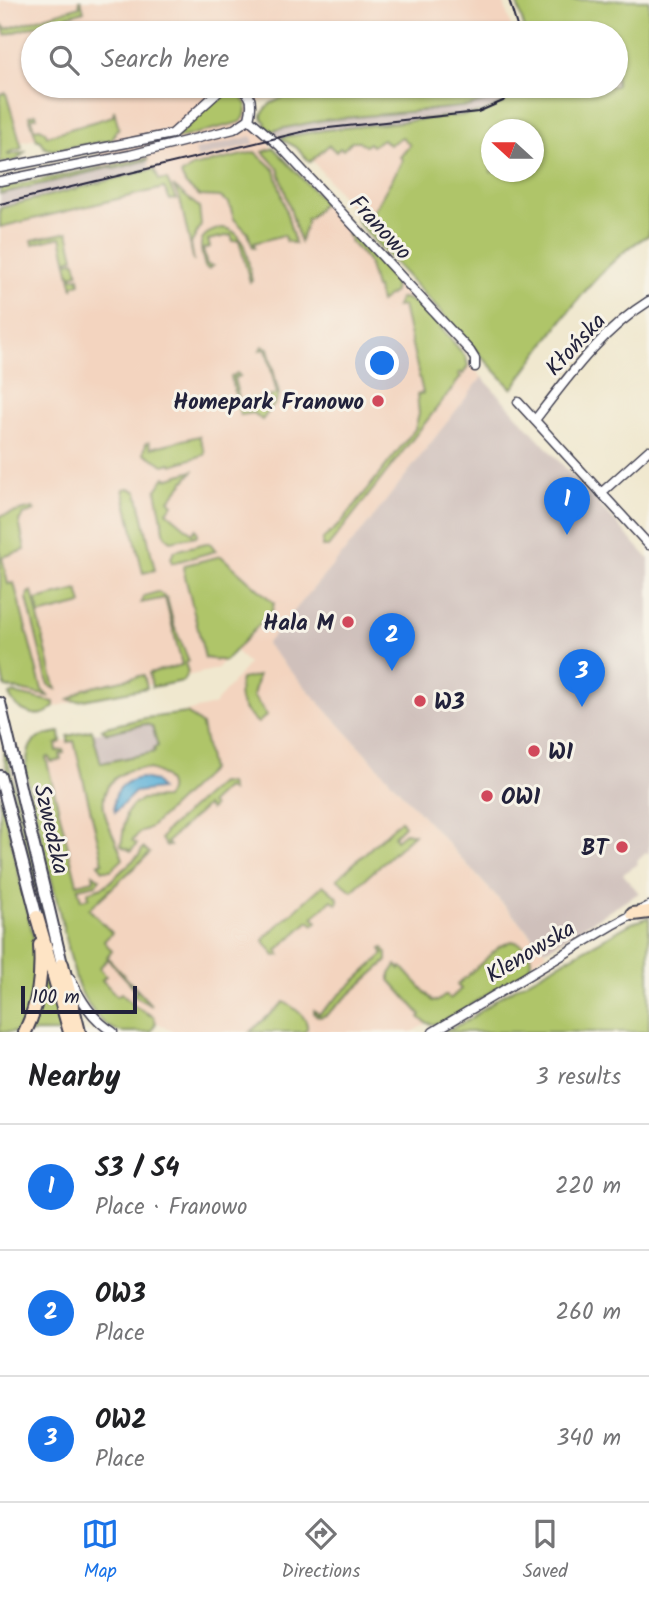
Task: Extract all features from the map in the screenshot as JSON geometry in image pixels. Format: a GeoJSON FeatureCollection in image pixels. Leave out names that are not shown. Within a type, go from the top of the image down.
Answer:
{"type":"FeatureCollection","features":[{"type":"Feature","properties":{"kind":"main road"},"geometry":{"type":"LineString","coordinates":[[633,914],[649,912]]}},
{"type":"Feature","properties":{"kind":"main road"},"geometry":{"type":"LineString","coordinates":[[25,1032],[34,1012],[40,983],[37,917]]}},
{"type":"Feature","properties":{"kind":"main road"},"geometry":{"type":"LineString","coordinates":[[37,917],[70,1032]]}},
{"type":"Feature","properties":{"kind":"main road"},"geometry":{"type":"LineString","coordinates":[[62,964],[79,1032]]}},
{"type":"Feature","properties":{"kind":"street"},"geometry":{"type":"LineString","coordinates":[[0,168],[172,134],[212,98]]}},
{"type":"Feature","properties":{"kind":"street"},"geometry":{"type":"LineString","coordinates":[[0,181],[130,155],[227,131],[243,125],[249,119],[253,105],[251,98]]}},
{"type":"Feature","properties":{"kind":"street","name":"Franowo"},"geometry":{"type":"LineString","coordinates":[[249,119],[280,146],[470,351],[475,359],[475,367]]}},
{"type":"Feature","properties":{"kind":"street","name":"Kłońska"},"geometry":{"type":"LineString","coordinates":[[535,420],[584,357],[633,311],[649,302]]}},
{"type":"Feature","properties":{"kind":"street"},"geometry":{"type":"LineString","coordinates":[[518,402],[649,545]]}},
{"type":"Feature","properties":{"kind":"street"},"geometry":{"type":"LineString","coordinates":[[601,493],[649,450]]}},
{"type":"Feature","properties":{"kind":"street","name":"Szwedzka"},"geometry":{"type":"LineString","coordinates":[[0,703],[62,964]]}},
{"type":"Feature","properties":{"kind":"street","name":"Szwedzka"},"geometry":{"type":"LineString","coordinates":[[0,776],[37,917]]}},
{"type":"Feature","properties":{"kind":"street","name":"Klenowska"},"geometry":{"type":"LineString","coordinates":[[433,1032],[649,906]]}},
{"type":"Feature","properties":{"kind":"street"},"geometry":{"type":"LineString","coordinates":[[62,964],[85,1007],[113,1032]]}},
{"type":"Feature","properties":{"kind":"shaded area","name":"Homepark Franowo"},"geometry":{"type":"Polygon","coordinates":[[[0,0],[503,0],[509,21],[21,21],[21,98],[274,98],[246,105],[274,151],[482,377],[368,524],[266,644],[547,953],[412,1032],[174,1032],[103,992],[43,746],[214,705],[248,664],[234,649],[217,669],[28,713],[0,584],[0,215],[93,192],[100,141],[94,123],[0,148],[0,0]]]}},
{"type":"Feature","properties":{"kind":"shaded area"},"geometry":{"type":"Polygon","coordinates":[[[491,98],[509,98],[498,107],[475,115],[325,130],[279,138],[271,131],[324,120],[473,105],[491,98]]]}},
{"type":"Feature","properties":{"kind":"shaded area"},"geometry":{"type":"Polygon","coordinates":[[[420,133],[365,225],[299,144],[420,133]]]}},
{"type":"Feature","properties":{"kind":"shaded area"},"geometry":{"type":"Polygon","coordinates":[[[252,136],[254,144],[197,158],[195,150],[252,136]]]}},
{"type":"Feature","properties":{"kind":"shaded area"},"geometry":{"type":"Polygon","coordinates":[[[148,160],[150,170],[0,208],[0,194],[148,160]]]}},
{"type":"Feature","properties":{"kind":"shaded area"},"geometry":{"type":"Polygon","coordinates":[[[482,377],[649,559],[649,854],[647,852],[637,861],[638,864],[623,874],[639,893],[545,950],[266,644],[368,524],[482,377]]]}},
{"type":"Feature","properties":{"kind":"shaded area"},"geometry":{"type":"Polygon","coordinates":[[[153,719],[162,756],[101,770],[92,734],[153,719]]]}},
{"type":"Feature","properties":{"kind":"green space"},"geometry":{"type":"Polygon","coordinates":[[[81,0],[84,11],[51,21],[32,21],[80,6],[81,0]]]}},
{"type":"Feature","properties":{"kind":"green space"},"geometry":{"type":"Polygon","coordinates":[[[516,0],[649,0],[649,235],[610,264],[592,283],[512,389],[357,222],[361,212],[369,219],[403,160],[400,157],[410,145],[402,137],[389,145],[383,139],[372,146],[369,143],[365,146],[359,141],[352,141],[343,150],[340,148],[336,152],[329,145],[310,162],[296,147],[279,138],[325,130],[483,113],[508,98],[628,98],[628,21],[522,21],[516,0]]]}},
{"type":"Feature","properties":{"kind":"green space"},"geometry":{"type":"Polygon","coordinates":[[[2,24],[6,29],[21,24],[21,30],[5,35],[2,24]]]}},
{"type":"Feature","properties":{"kind":"green space"},"geometry":{"type":"Polygon","coordinates":[[[6,93],[22,148],[8,155],[25,152],[17,160],[0,163],[0,94],[6,93]]]}},
{"type":"Feature","properties":{"kind":"green space"},"geometry":{"type":"Polygon","coordinates":[[[215,98],[242,98],[247,104],[241,122],[149,146],[177,136],[215,98]]]}},
{"type":"Feature","properties":{"kind":"green space"},"geometry":{"type":"Polygon","coordinates":[[[282,98],[492,98],[470,106],[324,120],[271,131],[262,118],[270,104],[282,98]]]}},
{"type":"Feature","properties":{"kind":"green space"},"geometry":{"type":"Polygon","coordinates":[[[114,110],[119,129],[112,140],[53,150],[45,148],[40,140],[37,140],[29,116],[36,114],[37,117],[31,119],[34,129],[40,128],[47,136],[113,116],[114,110]]]}},
{"type":"Feature","properties":{"kind":"green space"},"geometry":{"type":"Polygon","coordinates":[[[274,148],[324,202],[306,219],[300,242],[278,168],[263,152],[274,148]]]}},
{"type":"Feature","properties":{"kind":"green space"},"geometry":{"type":"Polygon","coordinates":[[[255,152],[275,170],[295,244],[286,241],[284,235],[254,243],[253,248],[248,233],[234,219],[229,203],[220,197],[200,196],[186,185],[181,175],[192,167],[255,152]]]}},
{"type":"Feature","properties":{"kind":"green space"},"geometry":{"type":"Polygon","coordinates":[[[147,158],[148,160],[114,169],[113,167],[0,194],[0,188],[147,158]]]}},
{"type":"Feature","properties":{"kind":"green space"},"geometry":{"type":"Polygon","coordinates":[[[154,169],[159,180],[167,180],[176,199],[170,200],[164,188],[0,227],[0,208],[154,169]]]}},
{"type":"Feature","properties":{"kind":"green space"},"geometry":{"type":"Polygon","coordinates":[[[173,186],[199,207],[201,225],[191,244],[194,262],[180,199],[173,186]]]}},
{"type":"Feature","properties":{"kind":"green space"},"geometry":{"type":"Polygon","coordinates":[[[222,228],[237,234],[241,240],[252,281],[250,282],[239,240],[233,241],[231,235],[208,240],[210,247],[203,249],[207,265],[213,266],[208,269],[205,267],[201,252],[202,241],[208,233],[222,228]]]}},
{"type":"Feature","properties":{"kind":"green space"},"geometry":{"type":"Polygon","coordinates":[[[68,232],[74,258],[67,260],[75,261],[78,273],[72,275],[73,278],[79,277],[80,284],[74,285],[73,289],[61,237],[33,244],[32,240],[68,232]]]}},
{"type":"Feature","properties":{"kind":"green space"},"geometry":{"type":"Polygon","coordinates":[[[352,233],[395,280],[394,292],[380,302],[368,261],[347,235],[352,233]]]}},
{"type":"Feature","properties":{"kind":"green space"},"geometry":{"type":"Polygon","coordinates":[[[400,298],[426,312],[466,357],[468,366],[463,374],[458,374],[461,377],[328,547],[322,547],[323,539],[340,524],[415,429],[419,414],[417,395],[423,393],[403,306],[396,307],[400,298]]]}},
{"type":"Feature","properties":{"kind":"green space"},"geometry":{"type":"Polygon","coordinates":[[[262,346],[268,348],[279,394],[262,420],[253,413],[240,415],[231,377],[237,373],[240,376],[234,378],[240,403],[247,402],[249,408],[271,402],[270,396],[277,394],[266,349],[260,350],[262,346]]]}},
{"type":"Feature","properties":{"kind":"green space"},"geometry":{"type":"Polygon","coordinates":[[[199,436],[204,455],[172,465],[164,465],[144,453],[146,443],[149,442],[151,448],[199,436]]]}},
{"type":"Feature","properties":{"kind":"green space"},"geometry":{"type":"Polygon","coordinates":[[[193,471],[169,500],[173,504],[167,512],[192,533],[196,529],[198,534],[171,541],[165,536],[156,490],[165,477],[166,479],[193,471]]]}},
{"type":"Feature","properties":{"kind":"green space"},"geometry":{"type":"Polygon","coordinates":[[[129,488],[137,492],[155,570],[143,573],[123,489],[129,488]]]}},
{"type":"Feature","properties":{"kind":"green space"},"geometry":{"type":"Polygon","coordinates":[[[33,508],[35,511],[23,515],[19,521],[25,550],[2,557],[8,584],[14,583],[42,690],[48,696],[5,687],[0,667],[0,516],[33,508]]]}},
{"type":"Feature","properties":{"kind":"green space"},"geometry":{"type":"Polygon","coordinates":[[[210,543],[216,551],[172,563],[174,551],[210,543]]]}},
{"type":"Feature","properties":{"kind":"green space"},"geometry":{"type":"Polygon","coordinates":[[[221,556],[274,603],[272,611],[225,661],[205,658],[183,568],[185,565],[221,556]]]}},
{"type":"Feature","properties":{"kind":"green space"},"geometry":{"type":"Polygon","coordinates":[[[78,590],[82,604],[39,615],[36,600],[78,590]]]}},
{"type":"Feature","properties":{"kind":"green space"},"geometry":{"type":"Polygon","coordinates":[[[32,591],[56,689],[50,686],[47,680],[27,598],[32,591]]]}},
{"type":"Feature","properties":{"kind":"green space"},"geometry":{"type":"Polygon","coordinates":[[[158,592],[167,598],[174,626],[189,661],[185,663],[188,672],[183,681],[152,687],[149,673],[182,665],[165,598],[141,603],[144,596],[158,592]]]}},
{"type":"Feature","properties":{"kind":"green space"},"geometry":{"type":"Polygon","coordinates":[[[144,675],[147,688],[78,701],[69,700],[84,689],[144,675]]]}},
{"type":"Feature","properties":{"kind":"green space"},"geometry":{"type":"Polygon","coordinates":[[[258,676],[253,696],[267,715],[258,723],[244,709],[239,693],[241,679],[258,676]]]}},
{"type":"Feature","properties":{"kind":"green space"},"geometry":{"type":"Polygon","coordinates":[[[13,693],[54,702],[54,706],[43,714],[30,713],[13,701],[9,695],[13,693]]]}},
{"type":"Feature","properties":{"kind":"green space"},"geometry":{"type":"Polygon","coordinates":[[[187,713],[202,725],[211,770],[151,827],[139,833],[132,841],[137,844],[131,851],[121,846],[126,814],[142,799],[165,798],[169,790],[168,783],[157,772],[141,768],[129,770],[112,781],[106,791],[105,813],[123,859],[111,870],[103,870],[98,864],[103,862],[74,741],[68,742],[68,736],[92,730],[101,763],[155,752],[154,748],[158,746],[152,726],[145,724],[107,733],[102,729],[145,718],[187,713]]]}},
{"type":"Feature","properties":{"kind":"green space"},"geometry":{"type":"Polygon","coordinates":[[[60,732],[61,742],[56,744],[57,751],[63,750],[64,753],[60,754],[61,760],[51,762],[49,757],[46,758],[77,884],[94,880],[93,874],[100,879],[96,884],[78,888],[81,900],[89,898],[88,892],[105,886],[139,855],[143,848],[150,853],[89,909],[112,933],[104,941],[112,951],[107,957],[152,1006],[133,995],[137,991],[108,959],[99,968],[106,976],[102,980],[117,996],[121,993],[134,1006],[154,1017],[156,1023],[151,1032],[123,1032],[107,1025],[88,1004],[76,980],[25,771],[32,744],[41,737],[60,732]]]}},
{"type":"Feature","properties":{"kind":"green space"},"geometry":{"type":"Polygon","coordinates":[[[4,751],[6,752],[67,1001],[51,955],[4,751]]]}},
{"type":"Feature","properties":{"kind":"green space"},"geometry":{"type":"Polygon","coordinates":[[[220,783],[229,784],[231,791],[226,788],[210,803],[213,807],[210,810],[206,806],[167,842],[170,846],[166,846],[161,839],[165,832],[220,783]]]}},
{"type":"Feature","properties":{"kind":"green space"},"geometry":{"type":"Polygon","coordinates":[[[0,794],[38,957],[38,970],[22,1032],[0,1032],[0,794]]]}},
{"type":"Feature","properties":{"kind":"green space"},"geometry":{"type":"Polygon","coordinates":[[[401,820],[404,826],[394,836],[396,840],[406,832],[414,834],[352,891],[337,879],[401,820]]]}},
{"type":"Feature","properties":{"kind":"green space"},"geometry":{"type":"Polygon","coordinates":[[[323,885],[338,898],[337,904],[332,900],[313,917],[317,922],[314,925],[309,921],[277,950],[280,955],[275,956],[264,941],[265,937],[323,885]]]}},
{"type":"Feature","properties":{"kind":"green space"},"geometry":{"type":"Polygon","coordinates":[[[649,917],[649,1032],[442,1032],[467,1021],[501,996],[632,923],[649,917]]]}},
{"type":"Feature","properties":{"kind":"green space"},"geometry":{"type":"Polygon","coordinates":[[[512,941],[528,951],[531,959],[529,969],[440,1023],[429,1023],[419,1017],[421,1015],[390,980],[390,974],[396,965],[400,969],[402,967],[433,1001],[446,995],[450,999],[461,989],[457,985],[500,946],[512,941]]]}},
{"type":"Feature","properties":{"kind":"green space"},"geometry":{"type":"Polygon","coordinates":[[[381,949],[387,953],[387,961],[326,1015],[320,1017],[314,1014],[314,1010],[319,1014],[384,954],[381,949]]]}},
{"type":"Feature","properties":{"kind":"green space"},"geometry":{"type":"Polygon","coordinates":[[[45,967],[67,1032],[29,1032],[45,967]]]}},
{"type":"Feature","properties":{"kind":"green space"},"geometry":{"type":"Polygon","coordinates":[[[284,1002],[306,1020],[307,1029],[304,1032],[250,1032],[284,1002]]]}},
{"type":"Feature","properties":{"kind":"water"},"geometry":{"type":"Polygon","coordinates":[[[141,778],[155,781],[160,789],[135,792],[115,812],[114,799],[119,789],[141,778]]]}},
{"type":"Feature","properties":{"kind":"tram line"},"geometry":{"type":"LineString","coordinates":[[509,0],[515,21]]}},
{"type":"Feature","properties":{"kind":"tram line"},"geometry":{"type":"LineString","coordinates":[[0,204],[310,130],[478,112],[506,98]]}},
{"type":"Feature","properties":{"kind":"place","name":"Homepark Franowo"},"geometry":{"type":"Point","coordinates":[378,401]}},
{"type":"Feature","properties":{"kind":"place","name":"S3 / S4"},"geometry":{"type":"Point","coordinates":[567,535]}},
{"type":"Feature","properties":{"kind":"place","name":"Hala M"},"geometry":{"type":"Point","coordinates":[348,622]}},
{"type":"Feature","properties":{"kind":"place","name":"OW3"},"geometry":{"type":"Point","coordinates":[392,671]}},
{"type":"Feature","properties":{"kind":"place","name":"W3"},"geometry":{"type":"Point","coordinates":[420,701]}},
{"type":"Feature","properties":{"kind":"place","name":"OW2"},"geometry":{"type":"Point","coordinates":[582,707]}},
{"type":"Feature","properties":{"kind":"place","name":"W1"},"geometry":{"type":"Point","coordinates":[534,751]}},
{"type":"Feature","properties":{"kind":"place","name":"OW1"},"geometry":{"type":"Point","coordinates":[487,796]}},
{"type":"Feature","properties":{"kind":"place","name":"BT"},"geometry":{"type":"Point","coordinates":[622,847]}}]}
